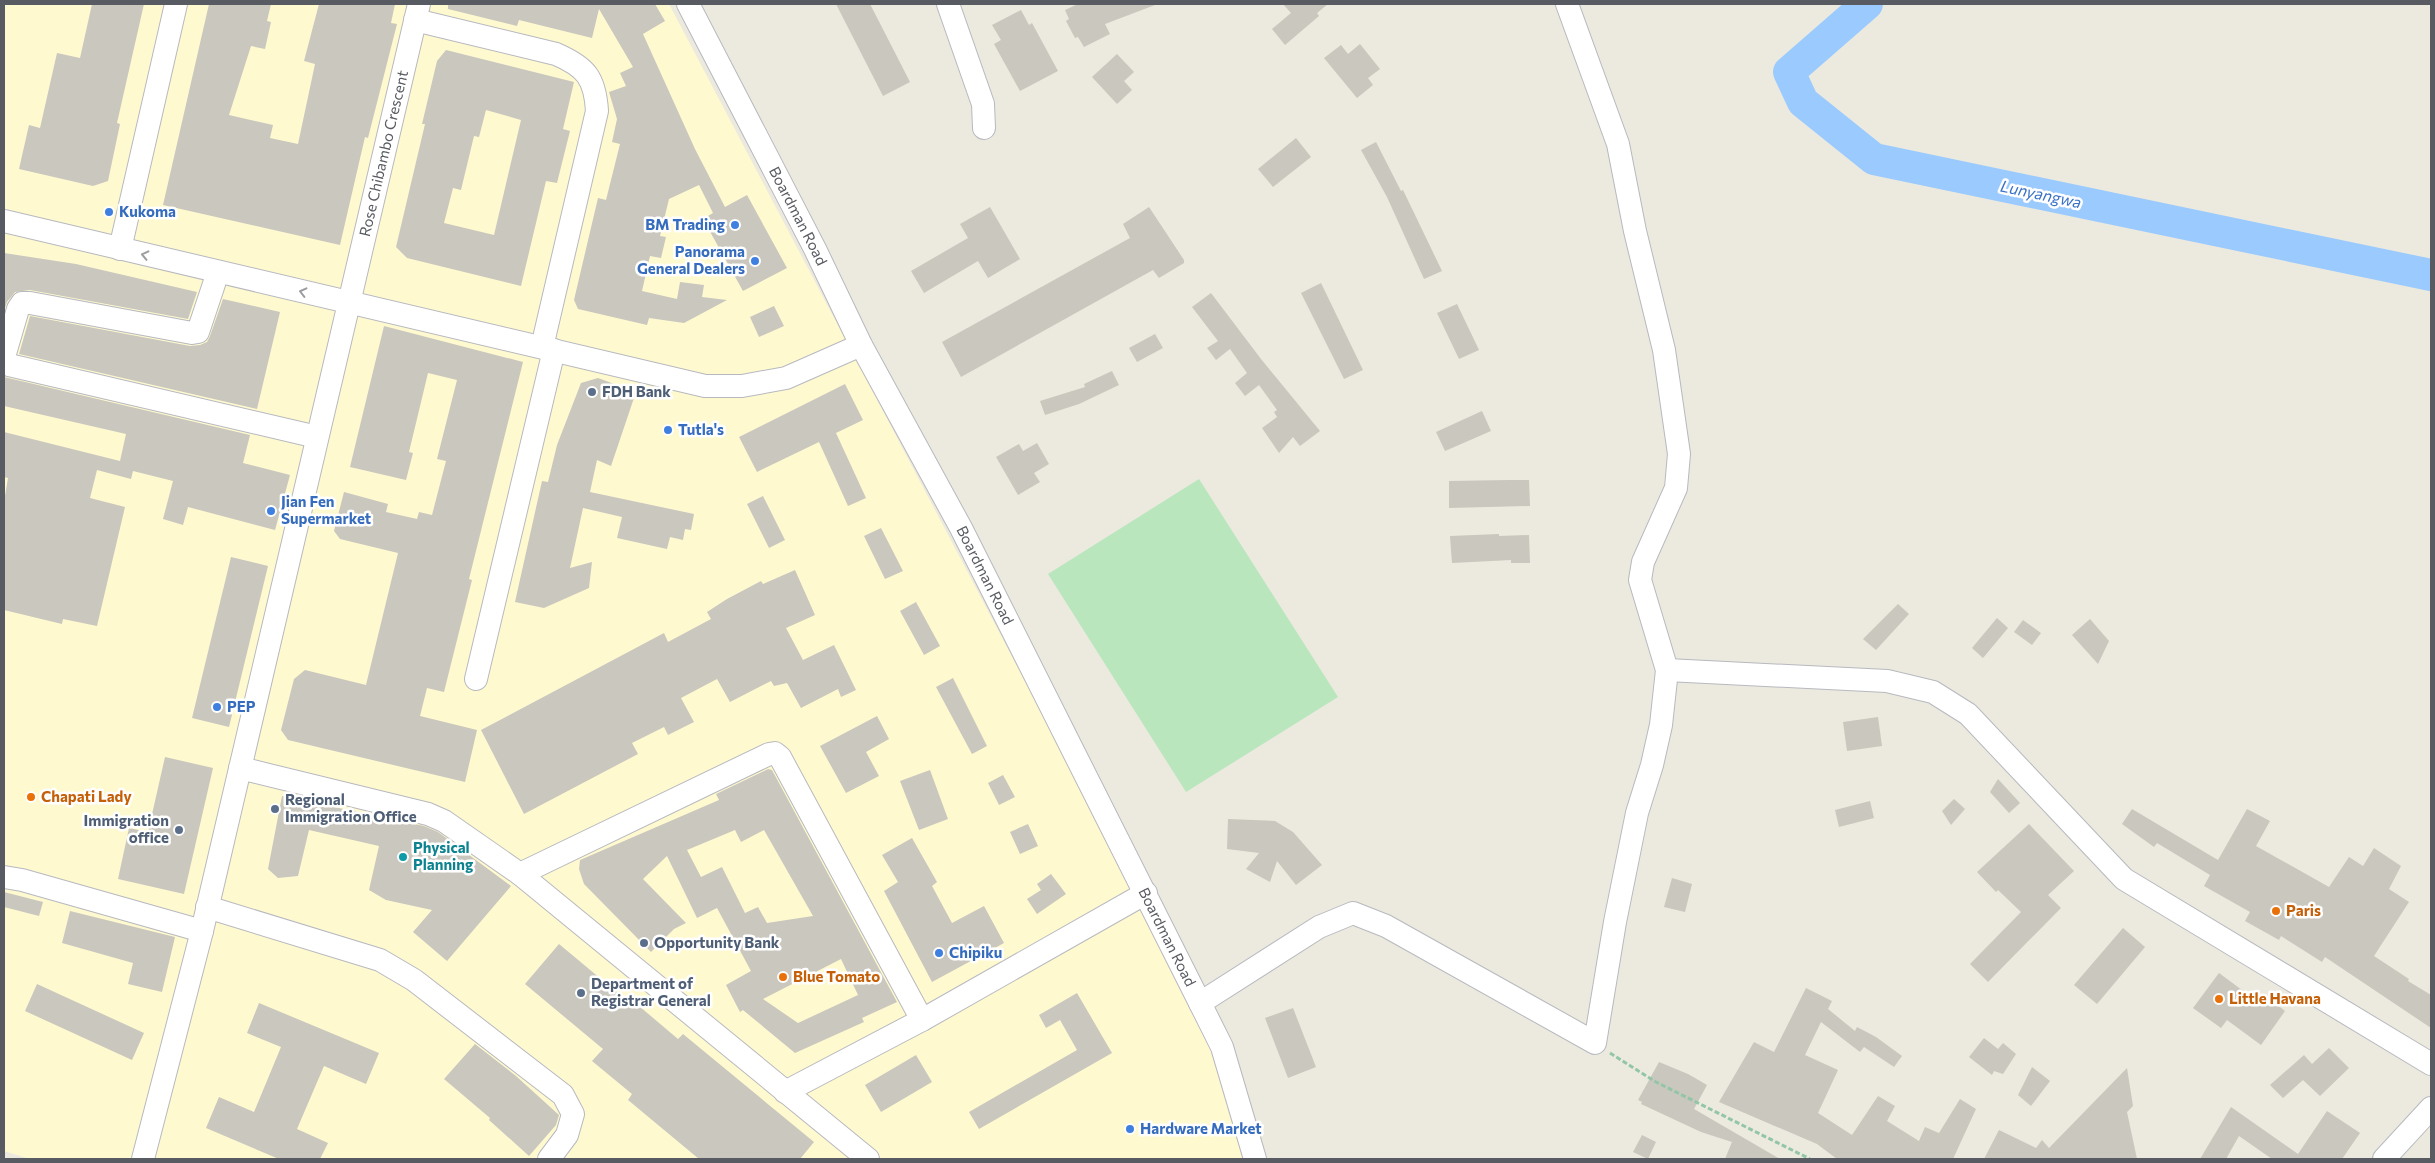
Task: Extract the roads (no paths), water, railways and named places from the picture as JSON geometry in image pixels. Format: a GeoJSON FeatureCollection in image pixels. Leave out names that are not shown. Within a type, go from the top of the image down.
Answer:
{"type":"FeatureCollection","features":[{"type":"Feature","properties":{"kind":"street"},"geometry":{"type":"LineString","coordinates":[[120,249],[176,4]]}},
{"type":"Feature","properties":{"kind":"street","name":"Boardman Road"},"geometry":{"type":"LineString","coordinates":[[688,4],[815,249],[861,345],[961,528],[1222,1047],[1255,1159]]}},
{"type":"Feature","properties":{"kind":"street"},"geometry":{"type":"LineString","coordinates":[[948,4],[983,104],[984,128]]}},
{"type":"Feature","properties":{"kind":"street"},"geometry":{"type":"LineString","coordinates":[[1200,1003],[1319,927],[1353,913],[1386,926],[1595,1043],[1615,922],[1637,813],[1652,765],[1661,725],[1667,670],[1640,580],[1643,562],[1676,488],[1679,454],[1664,350],[1635,231],[1618,144],[1567,4]]}},
{"type":"Feature","properties":{"kind":"street"},"geometry":{"type":"LineString","coordinates":[[417,12],[556,54],[576,62],[586,72],[596,91],[597,111],[548,349],[476,678]]}},
{"type":"Feature","properties":{"kind":"street","name":"Rose Chibambo Crescent"},"geometry":{"type":"LineString","coordinates":[[143,1159],[202,931],[417,12]]}},
{"type":"Feature","properties":{"kind":"street"},"geometry":{"type":"LineString","coordinates":[[4,221],[350,304],[705,386],[742,386],[786,378],[861,345]]}},
{"type":"Feature","properties":{"kind":"street"},"geometry":{"type":"LineString","coordinates":[[218,272],[198,332],[192,333],[22,303],[18,309],[4,358],[10,365],[317,437]]}},
{"type":"Feature","properties":{"kind":"street"},"geometry":{"type":"LineString","coordinates":[[1667,670],[1887,681],[1933,692],[1968,714],[2124,879],[2431,1064]]}},
{"type":"Feature","properties":{"kind":"street"},"geometry":{"type":"LineString","coordinates":[[520,874],[769,754],[775,753],[780,757],[922,1020]]}},
{"type":"Feature","properties":{"kind":"street"},"geometry":{"type":"LineString","coordinates":[[240,768],[428,814],[444,821],[520,874],[868,1159]]}},
{"type":"Feature","properties":{"kind":"street"},"geometry":{"type":"LineString","coordinates":[[4,877],[22,880],[202,931]]}},
{"type":"Feature","properties":{"kind":"street"},"geometry":{"type":"LineString","coordinates":[[786,1092],[922,1020],[1146,893]]}},
{"type":"Feature","properties":{"kind":"street"},"geometry":{"type":"LineString","coordinates":[[207,907],[380,960],[414,980],[563,1095],[573,1114],[568,1135],[549,1159]]}},
{"type":"Feature","properties":{"kind":"street"},"geometry":{"type":"LineString","coordinates":[[2384,1159],[2431,1108]]}},
{"type":"Feature","properties":{"kind":"waterway","name":"Lunyangwa"},"geometry":{"type":"LineString","coordinates":[[1867,4],[1789,72],[1803,102],[1874,159],[2431,275]]}},
{"type":"Feature","properties":{"kind":"place","name":"Kukoma"},"geometry":{"type":"Point","coordinates":[109,212]}},
{"type":"Feature","properties":{"kind":"place","name":"BM Trading"},"geometry":{"type":"Point","coordinates":[735,225]}},
{"type":"Feature","properties":{"kind":"place","name":"Panorama General Dealers"},"geometry":{"type":"Point","coordinates":[755,261]}},
{"type":"Feature","properties":{"kind":"place","name":"FDH Bank"},"geometry":{"type":"Point","coordinates":[592,392]}},
{"type":"Feature","properties":{"kind":"place","name":"Tutla's"},"geometry":{"type":"Point","coordinates":[668,430]}},
{"type":"Feature","properties":{"kind":"place","name":"Jian Fen Supermarket"},"geometry":{"type":"Point","coordinates":[271,511]}},
{"type":"Feature","properties":{"kind":"place","name":"PEP"},"geometry":{"type":"Point","coordinates":[217,707]}},
{"type":"Feature","properties":{"kind":"place","name":"Chapati Lady"},"geometry":{"type":"Point","coordinates":[31,797]}},
{"type":"Feature","properties":{"kind":"place","name":"Regional Immigration Office"},"geometry":{"type":"Point","coordinates":[275,809]}},
{"type":"Feature","properties":{"kind":"place","name":"Immigration office"},"geometry":{"type":"Point","coordinates":[179,830]}},
{"type":"Feature","properties":{"kind":"place","name":"Physical Planning"},"geometry":{"type":"Point","coordinates":[403,857]}},
{"type":"Feature","properties":{"kind":"place","name":"Paris"},"geometry":{"type":"Point","coordinates":[2276,911]}},
{"type":"Feature","properties":{"kind":"place","name":"Opportunity Bank"},"geometry":{"type":"Point","coordinates":[644,943]}},
{"type":"Feature","properties":{"kind":"place","name":"Chipiku"},"geometry":{"type":"Point","coordinates":[939,953]}},
{"type":"Feature","properties":{"kind":"place","name":"Blue Tomato"},"geometry":{"type":"Point","coordinates":[783,977]}},
{"type":"Feature","properties":{"kind":"place","name":"Department of Registrar General"},"geometry":{"type":"Point","coordinates":[581,993]}},
{"type":"Feature","properties":{"kind":"place","name":"Little Havana"},"geometry":{"type":"Point","coordinates":[2219,999]}},
{"type":"Feature","properties":{"kind":"place","name":"Hardware Market"},"geometry":{"type":"Point","coordinates":[1130,1129]}}]}
